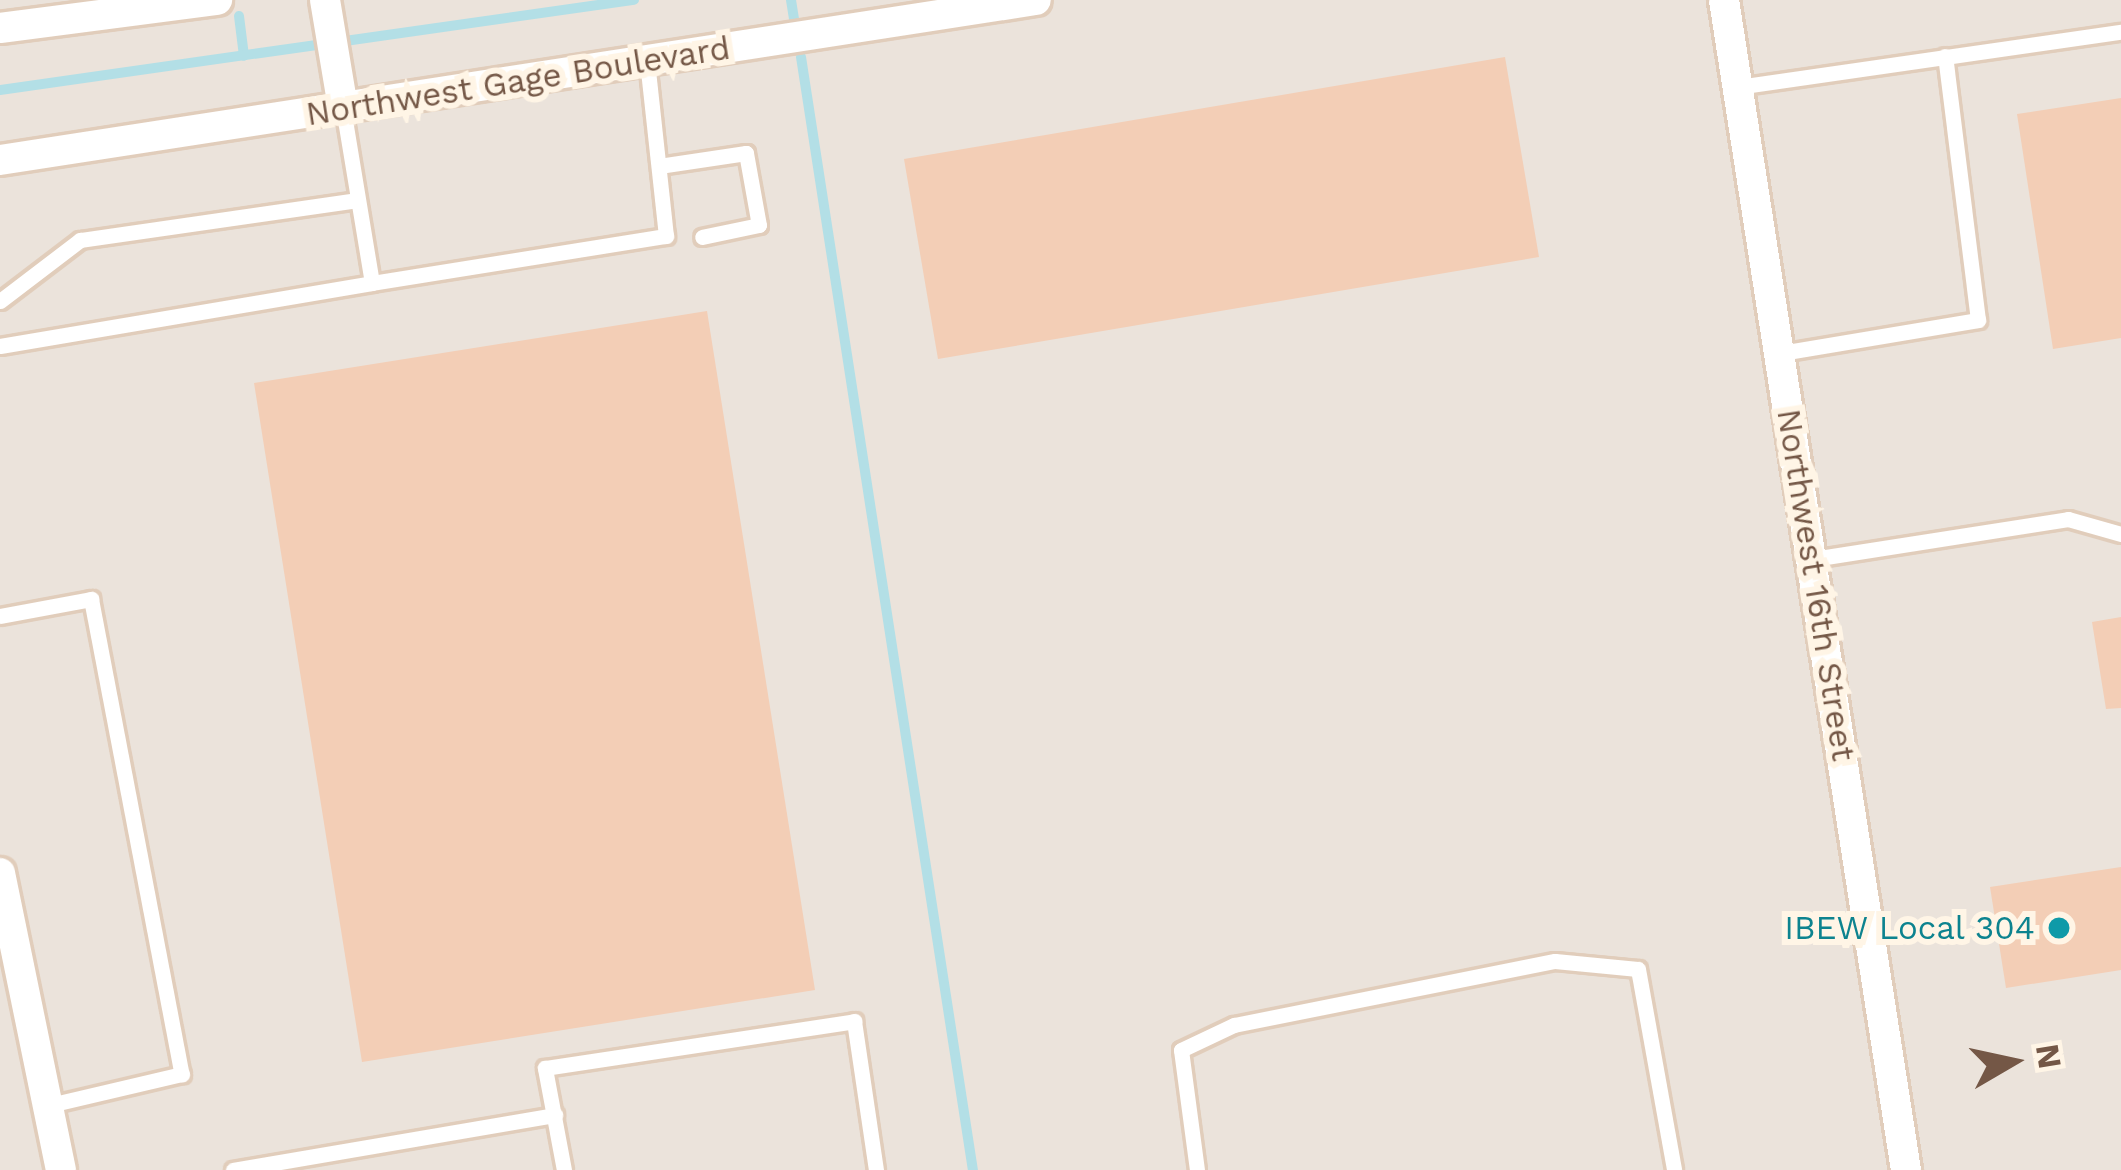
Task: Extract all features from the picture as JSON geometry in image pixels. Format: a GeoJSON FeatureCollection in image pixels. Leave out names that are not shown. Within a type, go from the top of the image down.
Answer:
{"type":"FeatureCollection","features":[{"type":"Feature","properties":{"kind":"street"},"geometry":{"type":"LineString","coordinates":[[0,28],[217,0]]}},
{"type":"Feature","properties":{"kind":"street"},"geometry":{"type":"LineString","coordinates":[[325,0],[343,108]]}},
{"type":"Feature","properties":{"kind":"street","name":"Northwest Gage Boulevard"},"geometry":{"type":"LineString","coordinates":[[0,160],[1036,0]]}},
{"type":"Feature","properties":{"kind":"street","name":"Northwest 16th Street"},"geometry":{"type":"LineString","coordinates":[[1724,0],[1906,1170]]}},
{"type":"Feature","properties":{"kind":"street"},"geometry":{"type":"LineString","coordinates":[[0,873],[61,1170]]}},
{"type":"Feature","properties":{"kind":"lane"},"geometry":{"type":"LineString","coordinates":[[1737,87],[2121,32]]}},
{"type":"Feature","properties":{"kind":"lane"},"geometry":{"type":"LineString","coordinates":[[1780,353],[1978,320],[1945,56]]}},
{"type":"Feature","properties":{"kind":"lane"},"geometry":{"type":"LineString","coordinates":[[0,346],[666,236],[647,61]]}},
{"type":"Feature","properties":{"kind":"lane"},"geometry":{"type":"LineString","coordinates":[[343,108],[372,283]]}},
{"type":"Feature","properties":{"kind":"lane"},"geometry":{"type":"LineString","coordinates":[[658,166],[746,152],[759,225],[701,237]]}},
{"type":"Feature","properties":{"kind":"lane"},"geometry":{"type":"LineString","coordinates":[[0,301],[80,240],[357,200]]}},
{"type":"Feature","properties":{"kind":"lane"},"geometry":{"type":"LineString","coordinates":[[1813,559],[2068,519],[2121,534]]}},
{"type":"Feature","properties":{"kind":"lane"},"geometry":{"type":"LineString","coordinates":[[4,615],[91,599],[182,1074],[50,1105]]}},
{"type":"Feature","properties":{"kind":"lane"},"geometry":{"type":"LineString","coordinates":[[1197,1170],[1181,1050],[1234,1024],[1555,961],[1638,969],[1674,1170]]}},
{"type":"Feature","properties":{"kind":"lane"},"geometry":{"type":"LineString","coordinates":[[564,1170],[545,1068],[854,1021],[876,1170]]}},
{"type":"Feature","properties":{"kind":"lane"},"geometry":{"type":"LineString","coordinates":[[233,1170],[555,1115]]}},
{"type":"Feature","properties":{"kind":"shaded area"},"geometry":{"type":"Polygon","coordinates":[[[0,0],[2121,0],[2121,1170],[0,1170],[0,0]]]}},
{"type":"Feature","properties":{"kind":"building"},"geometry":{"type":"Polygon","coordinates":[[[1505,57],[1539,257],[938,359],[904,159],[1505,57]]]}},
{"type":"Feature","properties":{"kind":"building"},"geometry":{"type":"Polygon","coordinates":[[[2121,98],[2121,338],[2053,349],[2017,114],[2121,98]]]}},
{"type":"Feature","properties":{"kind":"building"},"geometry":{"type":"Polygon","coordinates":[[[707,311],[815,990],[362,1062],[254,383],[707,311]]]}},
{"type":"Feature","properties":{"kind":"building"},"geometry":{"type":"Polygon","coordinates":[[[2121,617],[2121,708],[2106,709],[2092,622],[2121,617]]]}},
{"type":"Feature","properties":{"kind":"building","name":"IBEW Local 304"},"geometry":{"type":"Polygon","coordinates":[[[2121,867],[2121,970],[2006,988],[1990,887],[2121,867]]]}},
{"type":"Feature","properties":{"kind":"waterway"},"geometry":{"type":"LineString","coordinates":[[338,42],[634,0]]}},
{"type":"Feature","properties":{"kind":"waterway"},"geometry":{"type":"LineString","coordinates":[[791,0],[794,20]]}},
{"type":"Feature","properties":{"kind":"waterway"},"geometry":{"type":"LineString","coordinates":[[239,16],[244,56]]}},
{"type":"Feature","properties":{"kind":"waterway"},"geometry":{"type":"LineString","coordinates":[[0,90],[324,44]]}},
{"type":"Feature","properties":{"kind":"waterway"},"geometry":{"type":"LineString","coordinates":[[801,57],[973,1170]]}},
{"type":"Feature","properties":{"kind":"place","name":"IBEW Local 304"},"geometry":{"type":"Point","coordinates":[2059,928]}}]}
